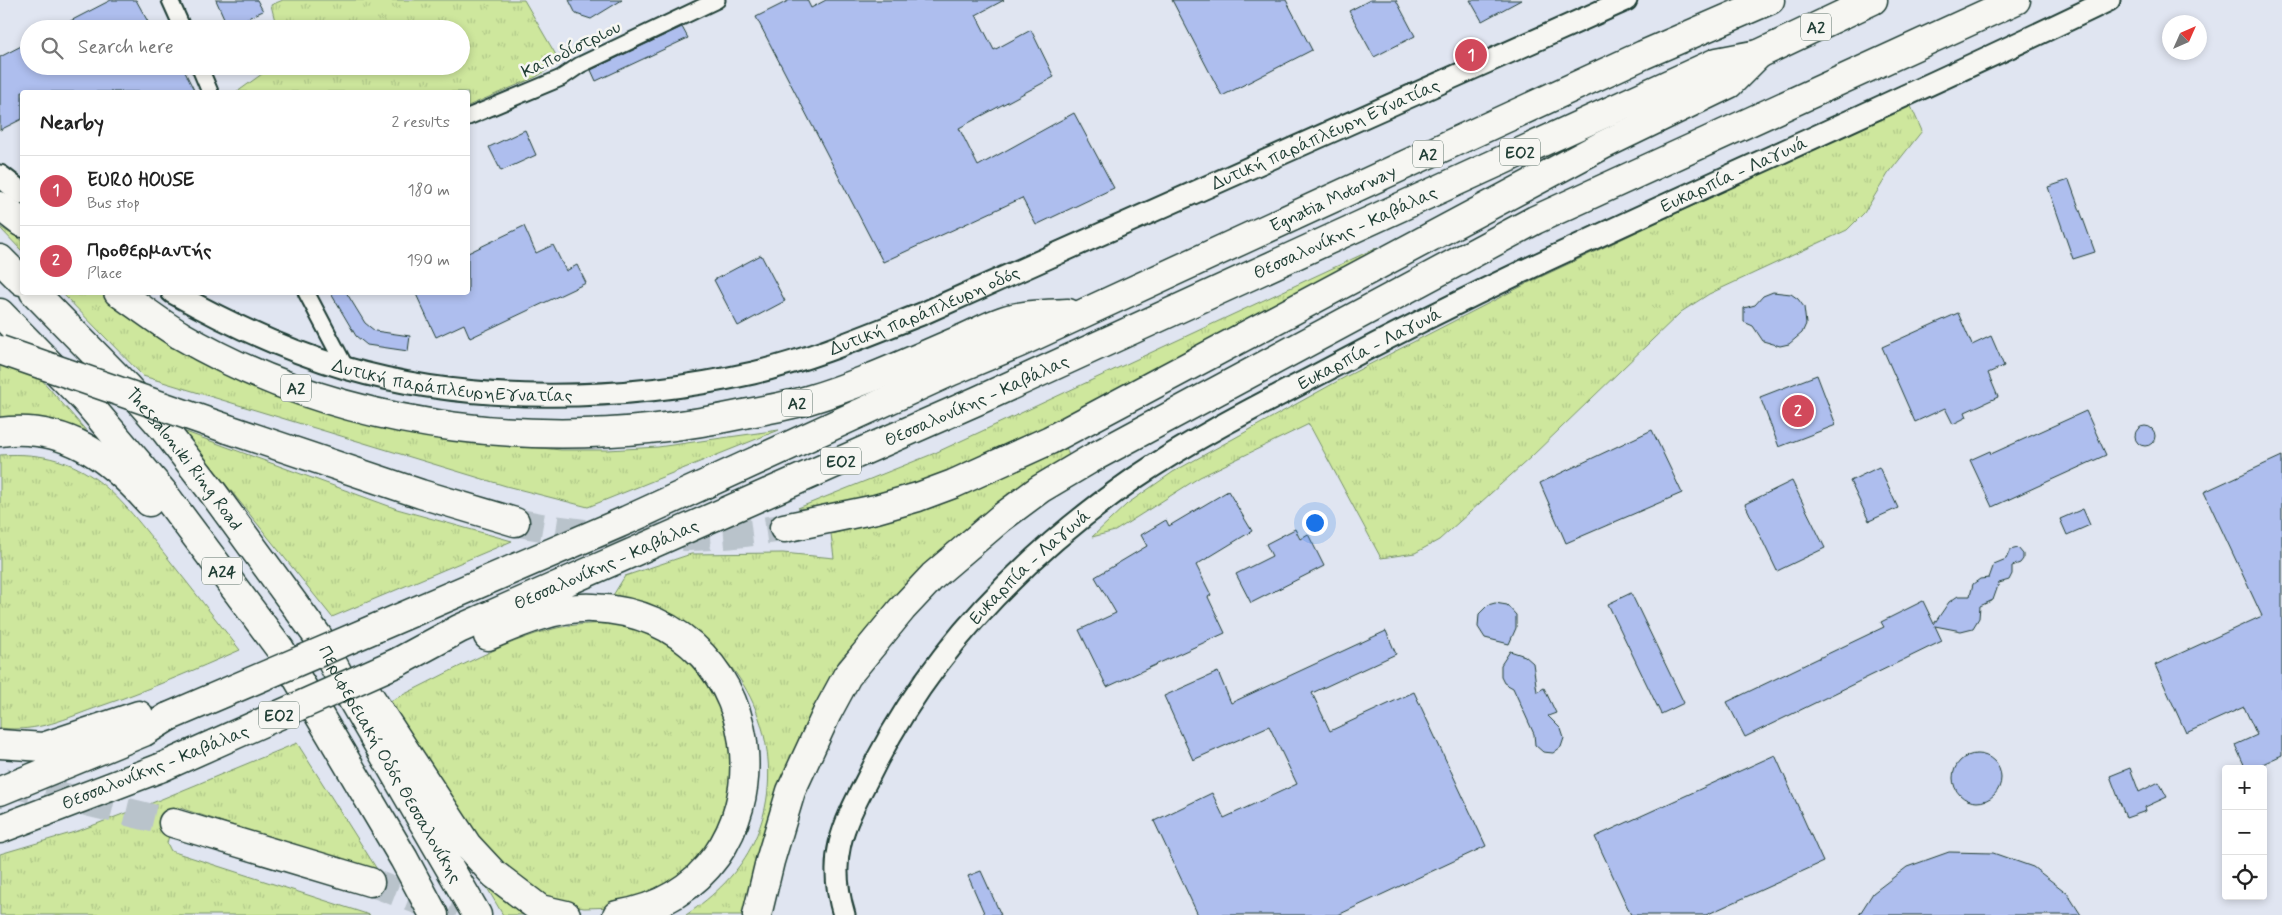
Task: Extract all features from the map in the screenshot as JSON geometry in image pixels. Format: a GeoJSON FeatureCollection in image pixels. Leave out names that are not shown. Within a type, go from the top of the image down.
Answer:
{"type":"FeatureCollection","features":[{"type":"Feature","properties":{"kind":"highway","name":"Egnatia Motorway"},"geometry":{"type":"LineString","coordinates":[[1087,311],[1643,55],[1770,0]]}},
{"type":"Feature","properties":{"kind":"highway","name":"Α2"},"geometry":{"type":"LineString","coordinates":[[784,528],[868,511],[918,497],[962,480],[1050,440],[1603,145],[1729,84],[1759,54],[1873,0]]}},
{"type":"Feature","properties":{"kind":"highway"},"geometry":{"type":"LineString","coordinates":[[757,915],[770,861],[791,791],[819,728],[847,676],[902,609],[933,576],[986,530],[1040,490],[1102,452],[1535,220],[2016,0]]}},
{"type":"Feature","properties":{"kind":"highway","name":"Θεσσαλονίκης - Καβάλας"},"geometry":{"type":"LineString","coordinates":[[0,829],[160,768],[398,662],[459,629],[979,400],[1717,62],[1759,54]]}},
{"type":"Feature","properties":{"kind":"highway"},"geometry":{"type":"LineString","coordinates":[[0,206],[20,221]]}},
{"type":"Feature","properties":{"kind":"highway"},"geometry":{"type":"LineString","coordinates":[[0,259],[20,279]]}},
{"type":"Feature","properties":{"kind":"highway","name":"Thessaloniki Ring Road"},"geometry":{"type":"LineString","coordinates":[[37,295],[126,386],[163,428],[211,490],[319,638]]}},
{"type":"Feature","properties":{"kind":"highway","name":"Α2"},"geometry":{"type":"LineString","coordinates":[[122,295],[180,334],[213,352],[250,370],[316,395],[366,410],[424,423],[493,432],[520,433],[638,430],[714,421],[807,401],[860,383],[1012,318],[1087,311]]}},
{"type":"Feature","properties":{"kind":"highway","name":"Θεσσαλονίκης - Καβάλας"},"geometry":{"type":"LineString","coordinates":[[0,791],[141,723],[168,717],[627,520],[1087,311]]}},
{"type":"Feature","properties":{"kind":"highway","name":"Περιφερειακή Οδός Θεσσαλονίκης"},"geometry":{"type":"LineString","coordinates":[[0,313],[85,400],[162,491],[280,649],[404,860]]}},
{"type":"Feature","properties":{"kind":"highway"},"geometry":{"type":"LineString","coordinates":[[0,350],[420,494],[515,522]]}},
{"type":"Feature","properties":{"kind":"highway"},"geometry":{"type":"LineString","coordinates":[[0,432],[39,433],[64,438],[90,449],[132,483],[170,528],[265,658],[377,839],[404,860]]}},
{"type":"Feature","properties":{"kind":"highway"},"geometry":{"type":"LineString","coordinates":[[398,662],[462,649],[513,625],[539,617],[592,608],[619,611],[643,617],[668,629],[692,645],[710,662],[726,685],[736,706],[743,733],[746,762],[743,791],[737,814],[727,839],[712,861],[692,882],[669,898],[645,909],[617,915]]}},
{"type":"Feature","properties":{"kind":"highway"},"geometry":{"type":"LineString","coordinates":[[319,638],[370,696],[467,845],[494,874],[540,909],[566,915]]}},
{"type":"Feature","properties":{"kind":"highway","name":"Περιφερειακή Οδός Θεσσαλονίκης"},"geometry":{"type":"LineString","coordinates":[[319,638],[354,703],[477,915]]}},
{"type":"Feature","properties":{"kind":"highway"},"geometry":{"type":"LineString","coordinates":[[0,744],[43,747],[141,723]]}},
{"type":"Feature","properties":{"kind":"highway"},"geometry":{"type":"LineString","coordinates":[[173,823],[370,882]]}},
{"type":"Feature","properties":{"kind":"highway","name":"Α24"},"geometry":{"type":"LineString","coordinates":[[404,860],[434,915]]}},
{"type":"Feature","properties":{"kind":"street"},"geometry":{"type":"LineString","coordinates":[[170,0],[179,20]]}},
{"type":"Feature","properties":{"kind":"street","name":"Καποδίστριου"},"geometry":{"type":"LineString","coordinates":[[470,116],[561,78],[580,65],[717,0]]}},
{"type":"Feature","properties":{"kind":"street","name":"Δυτική παράπλευρη Εγνατίας"},"geometry":{"type":"LineString","coordinates":[[1135,220],[1626,0]]}},
{"type":"Feature","properties":{"kind":"street","name":"Ευκαρπία - Λαγυνά"},"geometry":{"type":"LineString","coordinates":[[844,915],[836,879],[838,845],[861,792],[906,709],[963,630],[989,601],[1043,550],[1135,479],[1234,419],[1502,280],[1918,90],[2109,0]]}},
{"type":"Feature","properties":{"kind":"street"},"geometry":{"type":"LineString","coordinates":[[203,75],[209,90]]}},
{"type":"Feature","properties":{"kind":"street"},"geometry":{"type":"LineString","coordinates":[[0,176],[20,191]]}},
{"type":"Feature","properties":{"kind":"street","name":"Δυτική παράπλευρη οδός"},"geometry":{"type":"LineString","coordinates":[[706,382],[754,372],[832,349],[924,313],[1135,220]]}},
{"type":"Feature","properties":{"kind":"street","name":"Δυτική παράπλευρηΕγνατίας"},"geometry":{"type":"LineString","coordinates":[[178,295],[209,312],[281,345],[346,368],[418,384],[524,394],[622,392],[706,382]]}},
{"type":"Feature","properties":{"kind":"street"},"geometry":{"type":"LineString","coordinates":[[308,295],[346,368]]}},
{"type":"Feature","properties":{"kind":"green space"},"geometry":{"type":"Polygon","coordinates":[[[283,0],[524,0],[560,62],[536,77],[470,105],[470,90],[240,90],[261,75],[470,75],[470,20],[275,20],[271,5],[283,0]]]}},
{"type":"Feature","properties":{"kind":"green space"},"geometry":{"type":"Polygon","coordinates":[[[1910,104],[1922,131],[1888,174],[1864,213],[1847,230],[1709,294],[1681,312],[1531,457],[1439,540],[1415,553],[1381,558],[1309,424],[1200,477],[1115,531],[1092,537],[1127,504],[1173,472],[1347,376],[1532,281],[1910,104]]]}},
{"type":"Feature","properties":{"kind":"green space"},"geometry":{"type":"Polygon","coordinates":[[[0,228],[20,239],[20,249],[0,228]]]}},
{"type":"Feature","properties":{"kind":"green space"},"geometry":{"type":"Polygon","coordinates":[[[1378,247],[1379,251],[1166,362],[1105,399],[954,473],[838,511],[798,508],[935,453],[1378,247]]]}},
{"type":"Feature","properties":{"kind":"green space"},"geometry":{"type":"Polygon","coordinates":[[[64,295],[107,295],[126,308],[470,441],[561,450],[608,450],[658,447],[779,430],[588,507],[506,486],[143,376],[64,295]]]}},
{"type":"Feature","properties":{"kind":"green space"},"geometry":{"type":"Polygon","coordinates":[[[0,362],[41,379],[96,442],[0,422],[0,362]]]}},
{"type":"Feature","properties":{"kind":"green space"},"geometry":{"type":"Polygon","coordinates":[[[183,431],[397,509],[512,541],[332,617],[183,431]]]}},
{"type":"Feature","properties":{"kind":"green space"},"geometry":{"type":"Polygon","coordinates":[[[1066,447],[1069,456],[978,517],[917,574],[839,661],[790,759],[754,883],[749,915],[686,915],[706,900],[734,873],[754,841],[764,814],[768,786],[768,758],[763,730],[753,704],[740,679],[722,657],[701,638],[678,625],[632,609],[612,597],[625,576],[691,554],[783,553],[834,558],[831,534],[917,512],[1066,447]]]}},
{"type":"Feature","properties":{"kind":"green space"},"geometry":{"type":"Polygon","coordinates":[[[0,455],[30,455],[56,460],[79,469],[98,481],[133,514],[240,650],[154,687],[64,720],[27,728],[0,728],[0,455]]]}},
{"type":"Feature","properties":{"kind":"green space"},"geometry":{"type":"Polygon","coordinates":[[[610,623],[650,633],[700,665],[735,734],[729,814],[686,874],[617,907],[584,908],[552,901],[521,883],[476,836],[388,702],[471,661],[536,634],[570,626],[610,623]]]}},
{"type":"Feature","properties":{"kind":"green space"},"geometry":{"type":"Polygon","coordinates":[[[297,743],[380,874],[177,807],[167,843],[171,851],[370,915],[0,915],[0,854],[78,831],[152,803],[297,743]]]}},
{"type":"Feature","properties":{"kind":"green space"},"geometry":{"type":"Polygon","coordinates":[[[486,886],[523,915],[503,915],[486,886]]]}},
{"type":"Feature","properties":{"kind":"building"},"geometry":{"type":"Polygon","coordinates":[[[111,0],[136,0],[147,20],[72,20],[111,0]]]}},
{"type":"Feature","properties":{"kind":"building"},"geometry":{"type":"Polygon","coordinates":[[[216,0],[257,0],[263,11],[243,20],[225,20],[216,0]]]}},
{"type":"Feature","properties":{"kind":"building"},"geometry":{"type":"Polygon","coordinates":[[[569,0],[622,0],[591,19],[576,14],[569,0]]]}},
{"type":"Feature","properties":{"kind":"building"},"geometry":{"type":"Polygon","coordinates":[[[790,0],[807,0],[811,8],[826,0],[1004,0],[976,15],[994,50],[1031,30],[1054,77],[959,128],[978,166],[1074,113],[1114,188],[1036,225],[1022,198],[883,262],[756,17],[790,0]]]}},
{"type":"Feature","properties":{"kind":"building"},"geometry":{"type":"Polygon","coordinates":[[[1172,0],[1286,0],[1312,50],[1222,96],[1172,0]]]}},
{"type":"Feature","properties":{"kind":"building"},"geometry":{"type":"Polygon","coordinates":[[[1370,0],[1396,0],[1415,36],[1374,57],[1349,11],[1370,0]]]}},
{"type":"Feature","properties":{"kind":"building"},"geometry":{"type":"Polygon","coordinates":[[[1470,0],[1521,0],[1482,21],[1470,0]]]}},
{"type":"Feature","properties":{"kind":"building"},"geometry":{"type":"Polygon","coordinates":[[[682,27],[688,38],[596,81],[591,70],[682,27]]]}},
{"type":"Feature","properties":{"kind":"building"},"geometry":{"type":"Polygon","coordinates":[[[20,47],[20,75],[186,75],[194,90],[20,90],[20,120],[0,130],[0,57],[20,47]]]}},
{"type":"Feature","properties":{"kind":"building"},"geometry":{"type":"Polygon","coordinates":[[[525,130],[536,155],[501,171],[489,147],[525,130]]]}},
{"type":"Feature","properties":{"kind":"building"},"geometry":{"type":"Polygon","coordinates":[[[2069,180],[2095,252],[2073,259],[2048,187],[2069,180]]]}},
{"type":"Feature","properties":{"kind":"building"},"geometry":{"type":"Polygon","coordinates":[[[524,226],[536,253],[553,245],[566,271],[577,265],[586,283],[470,338],[464,324],[436,337],[416,295],[470,295],[470,252],[524,226]]]}},
{"type":"Feature","properties":{"kind":"building"},"geometry":{"type":"Polygon","coordinates":[[[761,255],[785,301],[738,326],[714,280],[761,255]]]}},
{"type":"Feature","properties":{"kind":"building"},"geometry":{"type":"Polygon","coordinates":[[[1773,292],[1791,294],[1804,307],[1806,324],[1802,333],[1789,344],[1780,346],[1763,341],[1753,326],[1744,322],[1744,308],[1755,305],[1763,296],[1773,292]]]}},
{"type":"Feature","properties":{"kind":"building"},"geometry":{"type":"Polygon","coordinates":[[[332,295],[348,295],[365,323],[375,331],[410,336],[408,351],[367,345],[356,336],[332,295]]]}},
{"type":"Feature","properties":{"kind":"building"},"geometry":{"type":"Polygon","coordinates":[[[1958,313],[1972,345],[1991,336],[2004,366],[1988,373],[1998,397],[1965,412],[1967,417],[1953,424],[1945,408],[1915,422],[1882,347],[1958,313]]]}},
{"type":"Feature","properties":{"kind":"building"},"geometry":{"type":"Polygon","coordinates":[[[1817,375],[1836,425],[1779,447],[1760,397],[1817,375]]]}},
{"type":"Feature","properties":{"kind":"building"},"geometry":{"type":"Polygon","coordinates":[[[2086,411],[2106,455],[1992,507],[1970,460],[1990,451],[1991,454],[2086,411]]]}},
{"type":"Feature","properties":{"kind":"building"},"geometry":{"type":"Polygon","coordinates":[[[2145,426],[2152,429],[2155,436],[2152,443],[2145,446],[2138,443],[2135,436],[2138,429],[2145,426]]]}},
{"type":"Feature","properties":{"kind":"building"},"geometry":{"type":"Polygon","coordinates":[[[1652,430],[1682,493],[1566,543],[1540,483],[1652,430]]]}},
{"type":"Feature","properties":{"kind":"building"},"geometry":{"type":"Polygon","coordinates":[[[2282,456],[2282,755],[2261,765],[2244,765],[2235,745],[2257,735],[2244,707],[2186,733],[2155,665],[2262,616],[2204,492],[2282,456]]]}},
{"type":"Feature","properties":{"kind":"building"},"geometry":{"type":"Polygon","coordinates":[[[1879,467],[1898,508],[1869,521],[1850,481],[1879,467]]]}},
{"type":"Feature","properties":{"kind":"building"},"geometry":{"type":"Polygon","coordinates":[[[1792,481],[1825,548],[1777,571],[1745,504],[1792,481]]]}},
{"type":"Feature","properties":{"kind":"building"},"geometry":{"type":"Polygon","coordinates":[[[1228,491],[1252,531],[1196,565],[1211,595],[1208,597],[1225,633],[1107,687],[1079,630],[1116,613],[1095,577],[1147,546],[1141,535],[1166,520],[1169,526],[1228,491]]]}},
{"type":"Feature","properties":{"kind":"building"},"geometry":{"type":"Polygon","coordinates":[[[2083,509],[2090,525],[2067,535],[2060,519],[2083,509]]]}},
{"type":"Feature","properties":{"kind":"building"},"geometry":{"type":"Polygon","coordinates":[[[1295,529],[1300,539],[1308,534],[1324,566],[1251,603],[1236,574],[1272,556],[1266,544],[1295,529]]]}},
{"type":"Feature","properties":{"kind":"building"},"geometry":{"type":"Polygon","coordinates":[[[2018,548],[2023,554],[2023,559],[2020,563],[2012,566],[2012,574],[2009,580],[1999,583],[1993,600],[1980,606],[1979,618],[1973,628],[1961,631],[1935,626],[1942,641],[1745,737],[1727,702],[1884,627],[1881,622],[1923,601],[1934,624],[1949,602],[1958,596],[1970,596],[1973,584],[1980,579],[1989,578],[1994,564],[2006,559],[2010,550],[2018,548]]]}},
{"type":"Feature","properties":{"kind":"building"},"geometry":{"type":"Polygon","coordinates":[[[1631,593],[1684,703],[1661,714],[1608,604],[1631,593]]]}},
{"type":"Feature","properties":{"kind":"building"},"geometry":{"type":"Polygon","coordinates":[[[1495,603],[1507,605],[1516,615],[1516,628],[1509,644],[1485,638],[1478,627],[1479,614],[1488,605],[1495,603]]]}},
{"type":"Feature","properties":{"kind":"building"},"geometry":{"type":"Polygon","coordinates":[[[1386,631],[1396,654],[1312,693],[1330,731],[1414,692],[1486,846],[1338,915],[1198,915],[1154,821],[1212,793],[1224,818],[1297,784],[1269,726],[1193,760],[1164,696],[1218,672],[1231,703],[1386,631]]]}},
{"type":"Feature","properties":{"kind":"building"},"geometry":{"type":"Polygon","coordinates":[[[1510,651],[1525,656],[1533,663],[1537,692],[1544,688],[1556,713],[1548,716],[1561,729],[1564,738],[1561,747],[1553,753],[1543,752],[1535,745],[1534,734],[1513,688],[1504,683],[1501,677],[1501,665],[1510,651]]]}},
{"type":"Feature","properties":{"kind":"building"},"geometry":{"type":"Polygon","coordinates":[[[1977,754],[1986,756],[1994,761],[1999,769],[2001,778],[1999,787],[1994,795],[1986,800],[1977,802],[1968,800],[1960,795],[1955,787],[1953,778],[1955,769],[1960,761],[1968,756],[1977,754]]]}},
{"type":"Feature","properties":{"kind":"building"},"geometry":{"type":"Polygon","coordinates":[[[1775,755],[1823,862],[1706,915],[1631,915],[1595,837],[1775,755]]]}},
{"type":"Feature","properties":{"kind":"building"},"geometry":{"type":"Polygon","coordinates":[[[2130,768],[2139,792],[2159,782],[2167,797],[2145,807],[2146,811],[2126,818],[2110,776],[2130,768]]]}},
{"type":"Feature","properties":{"kind":"building"},"geometry":{"type":"Polygon","coordinates":[[[1949,852],[1993,853],[2033,867],[2067,893],[2081,915],[1859,915],[1873,893],[1907,867],[1949,852]]]}},
{"type":"Feature","properties":{"kind":"building"},"geometry":{"type":"Polygon","coordinates":[[[981,871],[1001,915],[985,915],[968,876],[981,871]]]}},
{"type":"Feature","properties":{"kind":"tunnel"},"geometry":{"type":"LineString","coordinates":[[515,522],[579,532],[643,537],[710,536],[784,528]]}},
{"type":"Feature","properties":{"kind":"tunnel"},"geometry":{"type":"LineString","coordinates":[[4,782],[173,823]]}},
{"type":"Feature","properties":{"kind":"tunnel"},"geometry":{"type":"LineString","coordinates":[[370,882],[456,915]]}},
{"type":"Feature","properties":{"kind":"place","name":"EURO HOUSE"},"geometry":{"type":"Point","coordinates":[1471,55]}},
{"type":"Feature","properties":{"kind":"place","name":"Προθερμαντής"},"geometry":{"type":"Point","coordinates":[1798,411]}}]}
